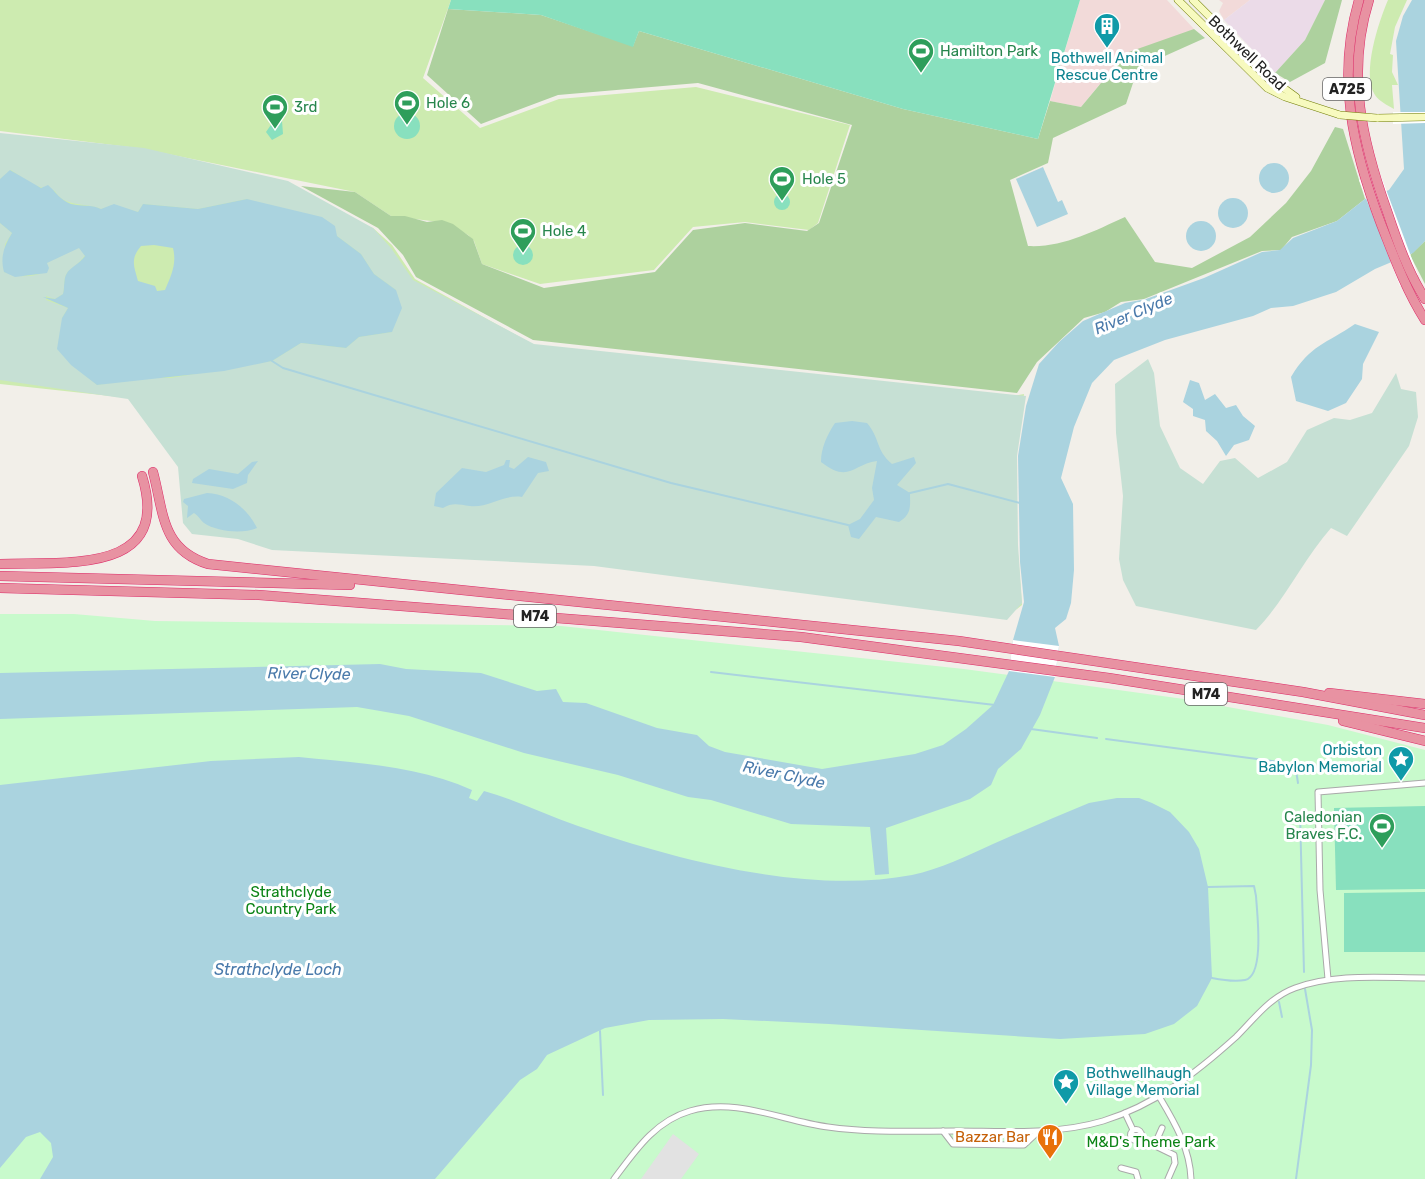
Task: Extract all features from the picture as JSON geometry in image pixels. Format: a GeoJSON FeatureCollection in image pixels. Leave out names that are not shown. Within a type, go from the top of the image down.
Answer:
{"type":"FeatureCollection","features":[{"type":"Feature","properties":{"kind":"highway","name":"A725"},"geometry":{"type":"LineString","coordinates":[[1359,0],[1350,38],[1347,88],[1350,121],[1368,174],[1425,320]]}},
{"type":"Feature","properties":{"kind":"highway","name":"A725"},"geometry":{"type":"LineString","coordinates":[[1368,174],[1357,92],[1359,45],[1369,0]]}},
{"type":"Feature","properties":{"kind":"highway","name":"A725"},"geometry":{"type":"LineString","coordinates":[[1409,280],[1425,299]]}},
{"type":"Feature","properties":{"kind":"highway"},"geometry":{"type":"LineString","coordinates":[[153,472],[166,530],[182,551],[196,560],[208,564],[416,586]]}},
{"type":"Feature","properties":{"kind":"highway"},"geometry":{"type":"LineString","coordinates":[[0,564],[100,559],[123,552],[141,535],[148,517],[148,498],[142,476]]}},
{"type":"Feature","properties":{"kind":"highway","name":"M74"},"geometry":{"type":"LineString","coordinates":[[0,576],[416,586],[959,641],[1303,692],[1425,715]]}},
{"type":"Feature","properties":{"kind":"highway","name":"M74"},"geometry":{"type":"LineString","coordinates":[[0,588],[259,595],[801,637],[1109,678],[1425,728]]}},
{"type":"Feature","properties":{"kind":"highway"},"geometry":{"type":"LineString","coordinates":[[1303,692],[1345,693],[1425,704]]}},
{"type":"Feature","properties":{"kind":"highway"},"geometry":{"type":"LineString","coordinates":[[1303,710],[1425,741]]}},
{"type":"Feature","properties":{"kind":"main road","name":"Bothwell Road"},"geometry":{"type":"LineString","coordinates":[[1178,0],[1268,88],[1340,115],[1377,118],[1425,117]]}},
{"type":"Feature","properties":{"kind":"main road","name":"Bothwell Road"},"geometry":{"type":"LineString","coordinates":[[1193,0],[1274,81],[1304,102]]}},
{"type":"Feature","properties":{"kind":"street"},"geometry":{"type":"LineString","coordinates":[[1328,979],[1320,890],[1318,792],[1425,783]]}},
{"type":"Feature","properties":{"kind":"street"},"geometry":{"type":"LineString","coordinates":[[616,1179],[650,1135],[678,1115],[718,1106],[731,1106],[806,1124],[848,1130],[1038,1131],[1101,1122],[1160,1098],[1236,1037],[1264,1008],[1292,989],[1328,979],[1425,978]]}},
{"type":"Feature","properties":{"kind":"street"},"geometry":{"type":"LineString","coordinates":[[1160,1098],[1183,1141],[1190,1162],[1191,1179]]}},
{"type":"Feature","properties":{"kind":"street"},"geometry":{"type":"LineString","coordinates":[[1125,1113],[1133,1130],[1132,1139],[1141,1139],[1174,1155],[1175,1163],[1168,1179]]}},
{"type":"Feature","properties":{"kind":"street"},"geometry":{"type":"LineString","coordinates":[[1155,1146],[1162,1128]]}},
{"type":"Feature","properties":{"kind":"street"},"geometry":{"type":"LineString","coordinates":[[943,1131],[953,1144],[1024,1145],[1038,1131]]}},
{"type":"Feature","properties":{"kind":"street"},"geometry":{"type":"LineString","coordinates":[[1121,1168],[1136,1172],[1138,1179]]}},
{"type":"Feature","properties":{"kind":"shaded area"},"geometry":{"type":"Polygon","coordinates":[[[1080,0],[1167,0],[1194,29],[1099,85],[1081,107],[1050,101],[1080,0]]]}},
{"type":"Feature","properties":{"kind":"shaded area"},"geometry":{"type":"Polygon","coordinates":[[[1219,0],[1250,0],[1224,20],[1219,11],[1223,3],[1219,0]]]}},
{"type":"Feature","properties":{"kind":"shaded area"},"geometry":{"type":"Polygon","coordinates":[[[1250,0],[1325,0],[1305,40],[1275,73],[1224,20],[1250,0]]]}},
{"type":"Feature","properties":{"kind":"shaded area"},"geometry":{"type":"Polygon","coordinates":[[[673,1134],[699,1154],[681,1179],[641,1179],[673,1134]]]}},
{"type":"Feature","properties":{"kind":"green space"},"geometry":{"type":"Polygon","coordinates":[[[0,0],[451,0],[423,78],[480,128],[559,99],[696,87],[850,125],[818,223],[809,230],[745,222],[693,227],[654,270],[540,284],[482,264],[474,241],[447,223],[391,216],[355,192],[153,151],[373,228],[392,245],[415,279],[534,345],[1014,396],[1024,394],[1016,459],[1017,541],[1022,605],[1004,619],[179,466],[129,398],[0,384],[0,135],[137,148],[0,131],[0,0]]]}},
{"type":"Feature","properties":{"kind":"green space","name":"Hamilton Park"},"geometry":{"type":"Polygon","coordinates":[[[451,0],[1080,0],[1038,139],[903,109],[639,31],[633,47],[541,15],[448,9],[451,0]]]}},
{"type":"Feature","properties":{"kind":"green space"},"geometry":{"type":"Polygon","coordinates":[[[1325,0],[1342,0],[1325,63],[1290,82],[1275,73],[1305,40],[1325,0]]]}},
{"type":"Feature","properties":{"kind":"green space"},"geometry":{"type":"Polygon","coordinates":[[[1388,0],[1407,0],[1395,27],[1390,54],[1393,55],[1392,72],[1398,85],[1392,85],[1394,109],[1375,95],[1371,86],[1371,61],[1376,34],[1388,0]]]}},
{"type":"Feature","properties":{"kind":"green space"},"geometry":{"type":"Polygon","coordinates":[[[448,9],[541,15],[633,46],[639,31],[903,109],[1038,139],[1050,101],[1081,107],[1126,53],[1194,29],[1205,38],[1138,68],[1126,104],[1053,138],[1048,163],[1010,180],[1028,246],[1065,241],[1090,233],[1125,217],[1155,262],[1192,268],[1250,237],[1286,203],[1311,171],[1335,127],[1343,129],[1365,199],[1337,221],[1292,237],[1281,250],[1262,251],[1144,299],[1121,302],[1105,312],[1084,318],[1037,362],[1017,393],[533,340],[416,277],[403,255],[378,228],[301,186],[355,192],[391,216],[405,216],[427,222],[442,220],[453,224],[473,239],[482,264],[544,288],[655,272],[693,230],[745,223],[807,231],[819,223],[852,125],[698,83],[558,95],[481,124],[427,75],[448,9]]]}},
{"type":"Feature","properties":{"kind":"green space","name":"Hole 6"},"geometry":{"type":"Polygon","coordinates":[[[407,113],[416,117],[420,126],[416,135],[407,139],[398,135],[394,126],[398,117],[407,113]]]}},
{"type":"Feature","properties":{"kind":"green space","name":"3rd"},"geometry":{"type":"Polygon","coordinates":[[[275,119],[282,121],[283,134],[272,140],[266,132],[275,119]]]}},
{"type":"Feature","properties":{"kind":"green space"},"geometry":{"type":"Polygon","coordinates":[[[0,133],[144,148],[288,181],[373,228],[391,248],[413,280],[534,344],[1026,396],[1017,456],[1018,545],[1022,603],[1007,620],[594,566],[272,550],[238,539],[192,534],[183,523],[178,467],[128,399],[0,380],[0,223],[12,233],[5,244],[4,272],[18,276],[32,276],[42,273],[46,263],[79,247],[85,255],[67,273],[63,294],[55,299],[46,296],[46,300],[68,308],[62,318],[85,375],[97,385],[145,378],[171,378],[272,361],[301,343],[346,348],[359,337],[392,332],[396,290],[374,274],[361,254],[335,232],[247,199],[198,209],[143,204],[138,212],[114,205],[101,209],[70,202],[64,200],[55,191],[33,185],[11,170],[0,179],[0,133]]]}},
{"type":"Feature","properties":{"kind":"green space","name":"Hole 5"},"geometry":{"type":"Polygon","coordinates":[[[779,194],[785,194],[790,202],[788,208],[779,210],[774,205],[774,199],[779,194]]]}},
{"type":"Feature","properties":{"kind":"green space"},"geometry":{"type":"Polygon","coordinates":[[[1425,241],[1425,284],[1410,255],[1425,241]]]}},
{"type":"Feature","properties":{"kind":"green space","name":"Hole 4"},"geometry":{"type":"Polygon","coordinates":[[[523,245],[530,248],[533,255],[530,262],[523,265],[516,262],[513,255],[516,248],[523,245]]]}},
{"type":"Feature","properties":{"kind":"green space"},"geometry":{"type":"Polygon","coordinates":[[[1148,359],[1154,373],[1160,426],[1180,468],[1203,484],[1220,461],[1235,458],[1258,478],[1287,462],[1307,430],[1334,418],[1350,420],[1372,413],[1396,373],[1401,389],[1416,392],[1418,417],[1409,446],[1347,536],[1331,528],[1256,630],[1136,606],[1123,580],[1119,559],[1123,496],[1116,433],[1115,384],[1148,359]]]}},
{"type":"Feature","properties":{"kind":"green space","name":"Strathclyde Country Park"},"geometry":{"type":"Polygon","coordinates":[[[0,614],[74,614],[155,621],[561,626],[964,669],[1184,699],[1328,725],[1425,750],[1425,1179],[0,1179],[0,614]]]}},
{"type":"Feature","properties":{"kind":"green space","name":"Caledonian Braves F.C."},"geometry":{"type":"Polygon","coordinates":[[[1425,806],[1425,889],[1336,890],[1334,808],[1425,806]]]}},
{"type":"Feature","properties":{"kind":"green space"},"geometry":{"type":"Polygon","coordinates":[[[1425,892],[1425,952],[1344,952],[1344,893],[1425,892]]]}},
{"type":"Feature","properties":{"kind":"water","name":"River Clyde"},"geometry":{"type":"Polygon","coordinates":[[[1412,0],[1425,0],[1425,241],[1413,253],[1375,269],[1336,292],[1293,306],[1271,308],[1253,316],[1165,340],[1114,360],[1092,383],[1074,427],[1061,478],[1073,504],[1074,570],[1071,603],[1066,619],[1055,628],[1059,646],[1055,677],[1040,715],[1021,749],[998,769],[991,785],[970,799],[886,828],[889,874],[875,875],[870,827],[791,824],[711,800],[688,797],[618,775],[524,753],[409,716],[357,707],[0,719],[0,673],[380,664],[406,669],[481,673],[537,691],[556,689],[563,702],[586,703],[657,728],[697,735],[709,746],[725,752],[822,769],[915,754],[943,745],[966,729],[993,705],[1009,671],[1013,640],[1024,602],[1020,562],[1018,456],[1026,406],[1039,364],[1083,321],[1125,303],[1146,299],[1204,278],[1262,252],[1280,250],[1293,238],[1337,221],[1365,199],[1389,190],[1404,169],[1396,41],[1403,16],[1412,0]]]}},
{"type":"Feature","properties":{"kind":"water"},"geometry":{"type":"Polygon","coordinates":[[[1274,163],[1285,167],[1289,178],[1285,189],[1274,193],[1263,189],[1259,178],[1263,167],[1274,163]]]}},
{"type":"Feature","properties":{"kind":"water"},"geometry":{"type":"Polygon","coordinates":[[[1043,167],[1058,202],[1062,200],[1068,214],[1037,227],[1016,179],[1043,167]]]}},
{"type":"Feature","properties":{"kind":"water"},"geometry":{"type":"Polygon","coordinates":[[[10,170],[41,188],[48,185],[71,204],[101,209],[114,204],[138,212],[143,204],[198,209],[247,199],[322,217],[335,226],[337,236],[361,254],[374,274],[396,290],[402,308],[392,332],[359,337],[346,348],[301,343],[272,361],[224,371],[97,385],[71,365],[57,349],[62,318],[68,308],[43,297],[55,299],[63,294],[67,273],[85,256],[79,248],[47,263],[49,268],[47,273],[15,277],[4,272],[3,252],[12,233],[0,223],[0,179],[10,170]],[[154,245],[141,246],[134,259],[138,281],[155,286],[157,291],[165,290],[174,265],[173,248],[154,245]]]}},
{"type":"Feature","properties":{"kind":"water"},"geometry":{"type":"Polygon","coordinates":[[[1233,198],[1244,202],[1248,213],[1244,224],[1233,228],[1222,224],[1218,213],[1222,202],[1233,198]]]}},
{"type":"Feature","properties":{"kind":"water"},"geometry":{"type":"Polygon","coordinates":[[[1201,221],[1212,225],[1216,236],[1212,247],[1201,251],[1190,247],[1186,236],[1190,225],[1201,221]]]}},
{"type":"Feature","properties":{"kind":"water"},"geometry":{"type":"Polygon","coordinates":[[[1355,324],[1379,332],[1363,364],[1362,379],[1346,403],[1328,411],[1296,401],[1291,377],[1298,366],[1312,351],[1355,324]]]}},
{"type":"Feature","properties":{"kind":"water"},"geometry":{"type":"Polygon","coordinates":[[[1190,380],[1199,383],[1205,400],[1215,394],[1226,408],[1236,405],[1243,416],[1255,426],[1249,440],[1234,445],[1226,456],[1217,441],[1206,431],[1205,420],[1193,416],[1193,409],[1183,402],[1190,380]]]}},
{"type":"Feature","properties":{"kind":"water"},"geometry":{"type":"Polygon","coordinates":[[[852,421],[867,423],[883,454],[892,464],[914,457],[916,463],[897,485],[910,493],[906,516],[899,522],[876,517],[859,539],[851,537],[848,525],[860,519],[874,500],[872,488],[877,461],[845,472],[838,472],[821,462],[825,442],[835,423],[852,421]]]}},
{"type":"Feature","properties":{"kind":"water"},"geometry":{"type":"Polygon","coordinates":[[[528,457],[546,462],[549,471],[538,473],[522,497],[509,497],[477,506],[453,504],[443,508],[434,506],[436,493],[462,468],[486,472],[510,460],[509,467],[514,469],[528,457]]]}},
{"type":"Feature","properties":{"kind":"water"},"geometry":{"type":"Polygon","coordinates":[[[258,461],[248,475],[247,483],[233,489],[192,483],[193,479],[209,469],[238,474],[252,462],[258,461]]]}},
{"type":"Feature","properties":{"kind":"water"},"geometry":{"type":"Polygon","coordinates":[[[207,493],[223,496],[236,503],[243,508],[257,528],[245,531],[223,530],[209,526],[194,513],[187,518],[188,506],[183,502],[184,499],[207,493]]]}},
{"type":"Feature","properties":{"kind":"water","name":"Strathclyde Loch"},"geometry":{"type":"Polygon","coordinates":[[[299,757],[387,767],[431,776],[472,790],[469,798],[477,801],[484,791],[578,826],[657,851],[743,871],[830,881],[872,880],[912,875],[953,862],[1089,803],[1117,798],[1139,798],[1170,812],[1189,832],[1199,849],[1208,887],[1212,978],[1197,1006],[1174,1024],[1145,1034],[1060,1039],[723,1019],[649,1020],[605,1028],[547,1055],[537,1069],[520,1080],[435,1179],[40,1179],[53,1157],[51,1143],[40,1132],[26,1137],[0,1168],[0,785],[211,761],[299,757]]]}},
{"type":"Feature","properties":{"kind":"pier"},"geometry":{"type":"Polygon","coordinates":[[[1393,112],[1425,112],[1425,123],[1393,124],[1393,112]]]}},
{"type":"Feature","properties":{"kind":"pier"},"geometry":{"type":"Polygon","coordinates":[[[1378,168],[1418,275],[1400,286],[1359,180],[1378,168]]]}},
{"type":"Feature","properties":{"kind":"pier"},"geometry":{"type":"Polygon","coordinates":[[[1013,640],[1059,646],[1055,677],[1009,671],[1013,640]]]}},
{"type":"Feature","properties":{"kind":"waterway"},"geometry":{"type":"LineString","coordinates":[[272,361],[283,368],[671,483],[848,525]]}},
{"type":"Feature","properties":{"kind":"waterway"},"geometry":{"type":"LineString","coordinates":[[910,493],[948,484],[1020,503]]}},
{"type":"Feature","properties":{"kind":"waterway"},"geometry":{"type":"LineString","coordinates":[[711,672],[995,705]]}},
{"type":"Feature","properties":{"kind":"waterway"},"geometry":{"type":"LineString","coordinates":[[1031,729],[1097,738]]}},
{"type":"Feature","properties":{"kind":"waterway"},"geometry":{"type":"LineString","coordinates":[[1106,739],[1295,764],[1298,783]]}},
{"type":"Feature","properties":{"kind":"waterway"},"geometry":{"type":"LineString","coordinates":[[1300,813],[1304,972]]}},
{"type":"Feature","properties":{"kind":"waterway"},"geometry":{"type":"LineString","coordinates":[[1208,887],[1254,886],[1258,929],[1258,956],[1251,976],[1237,981],[1212,978]]}},
{"type":"Feature","properties":{"kind":"waterway"},"geometry":{"type":"LineString","coordinates":[[1296,1179],[1311,1065],[1312,1030],[1305,989]]}},
{"type":"Feature","properties":{"kind":"waterway"},"geometry":{"type":"LineString","coordinates":[[1279,1002],[1282,1017]]}},
{"type":"Feature","properties":{"kind":"waterway"},"geometry":{"type":"LineString","coordinates":[[600,1031],[603,1095]]}},
{"type":"Feature","properties":{"kind":"place","name":"Bothwell Animal Rescue Centre"},"geometry":{"type":"Point","coordinates":[1107,49]}},
{"type":"Feature","properties":{"kind":"place","name":"Hamilton Park"},"geometry":{"type":"Point","coordinates":[921,74]}},
{"type":"Feature","properties":{"kind":"place","name":"Hole 6"},"geometry":{"type":"Point","coordinates":[407,126]}},
{"type":"Feature","properties":{"kind":"place","name":"3rd"},"geometry":{"type":"Point","coordinates":[275,130]}},
{"type":"Feature","properties":{"kind":"place","name":"Hole 5"},"geometry":{"type":"Point","coordinates":[782,202]}},
{"type":"Feature","properties":{"kind":"place","name":"Hole 4"},"geometry":{"type":"Point","coordinates":[523,254]}},
{"type":"Feature","properties":{"kind":"place","name":"Orbiston Babylon Memorial"},"geometry":{"type":"Point","coordinates":[1401,782]}},
{"type":"Feature","properties":{"kind":"place","name":"Caledonian Braves F.C."},"geometry":{"type":"Point","coordinates":[1382,849]}},
{"type":"Feature","properties":{"kind":"place","name":"Bothwellhaugh Village Memorial"},"geometry":{"type":"Point","coordinates":[1066,1105]}},
{"type":"Feature","properties":{"kind":"place","name":"Bazzar Bar"},"geometry":{"type":"Point","coordinates":[1050,1160]}},
{"type":"Feature","properties":{"kind":"park label","name":"M&D's Theme Park"},"geometry":{"type":"Point","coordinates":[1151,1142]}}]}
